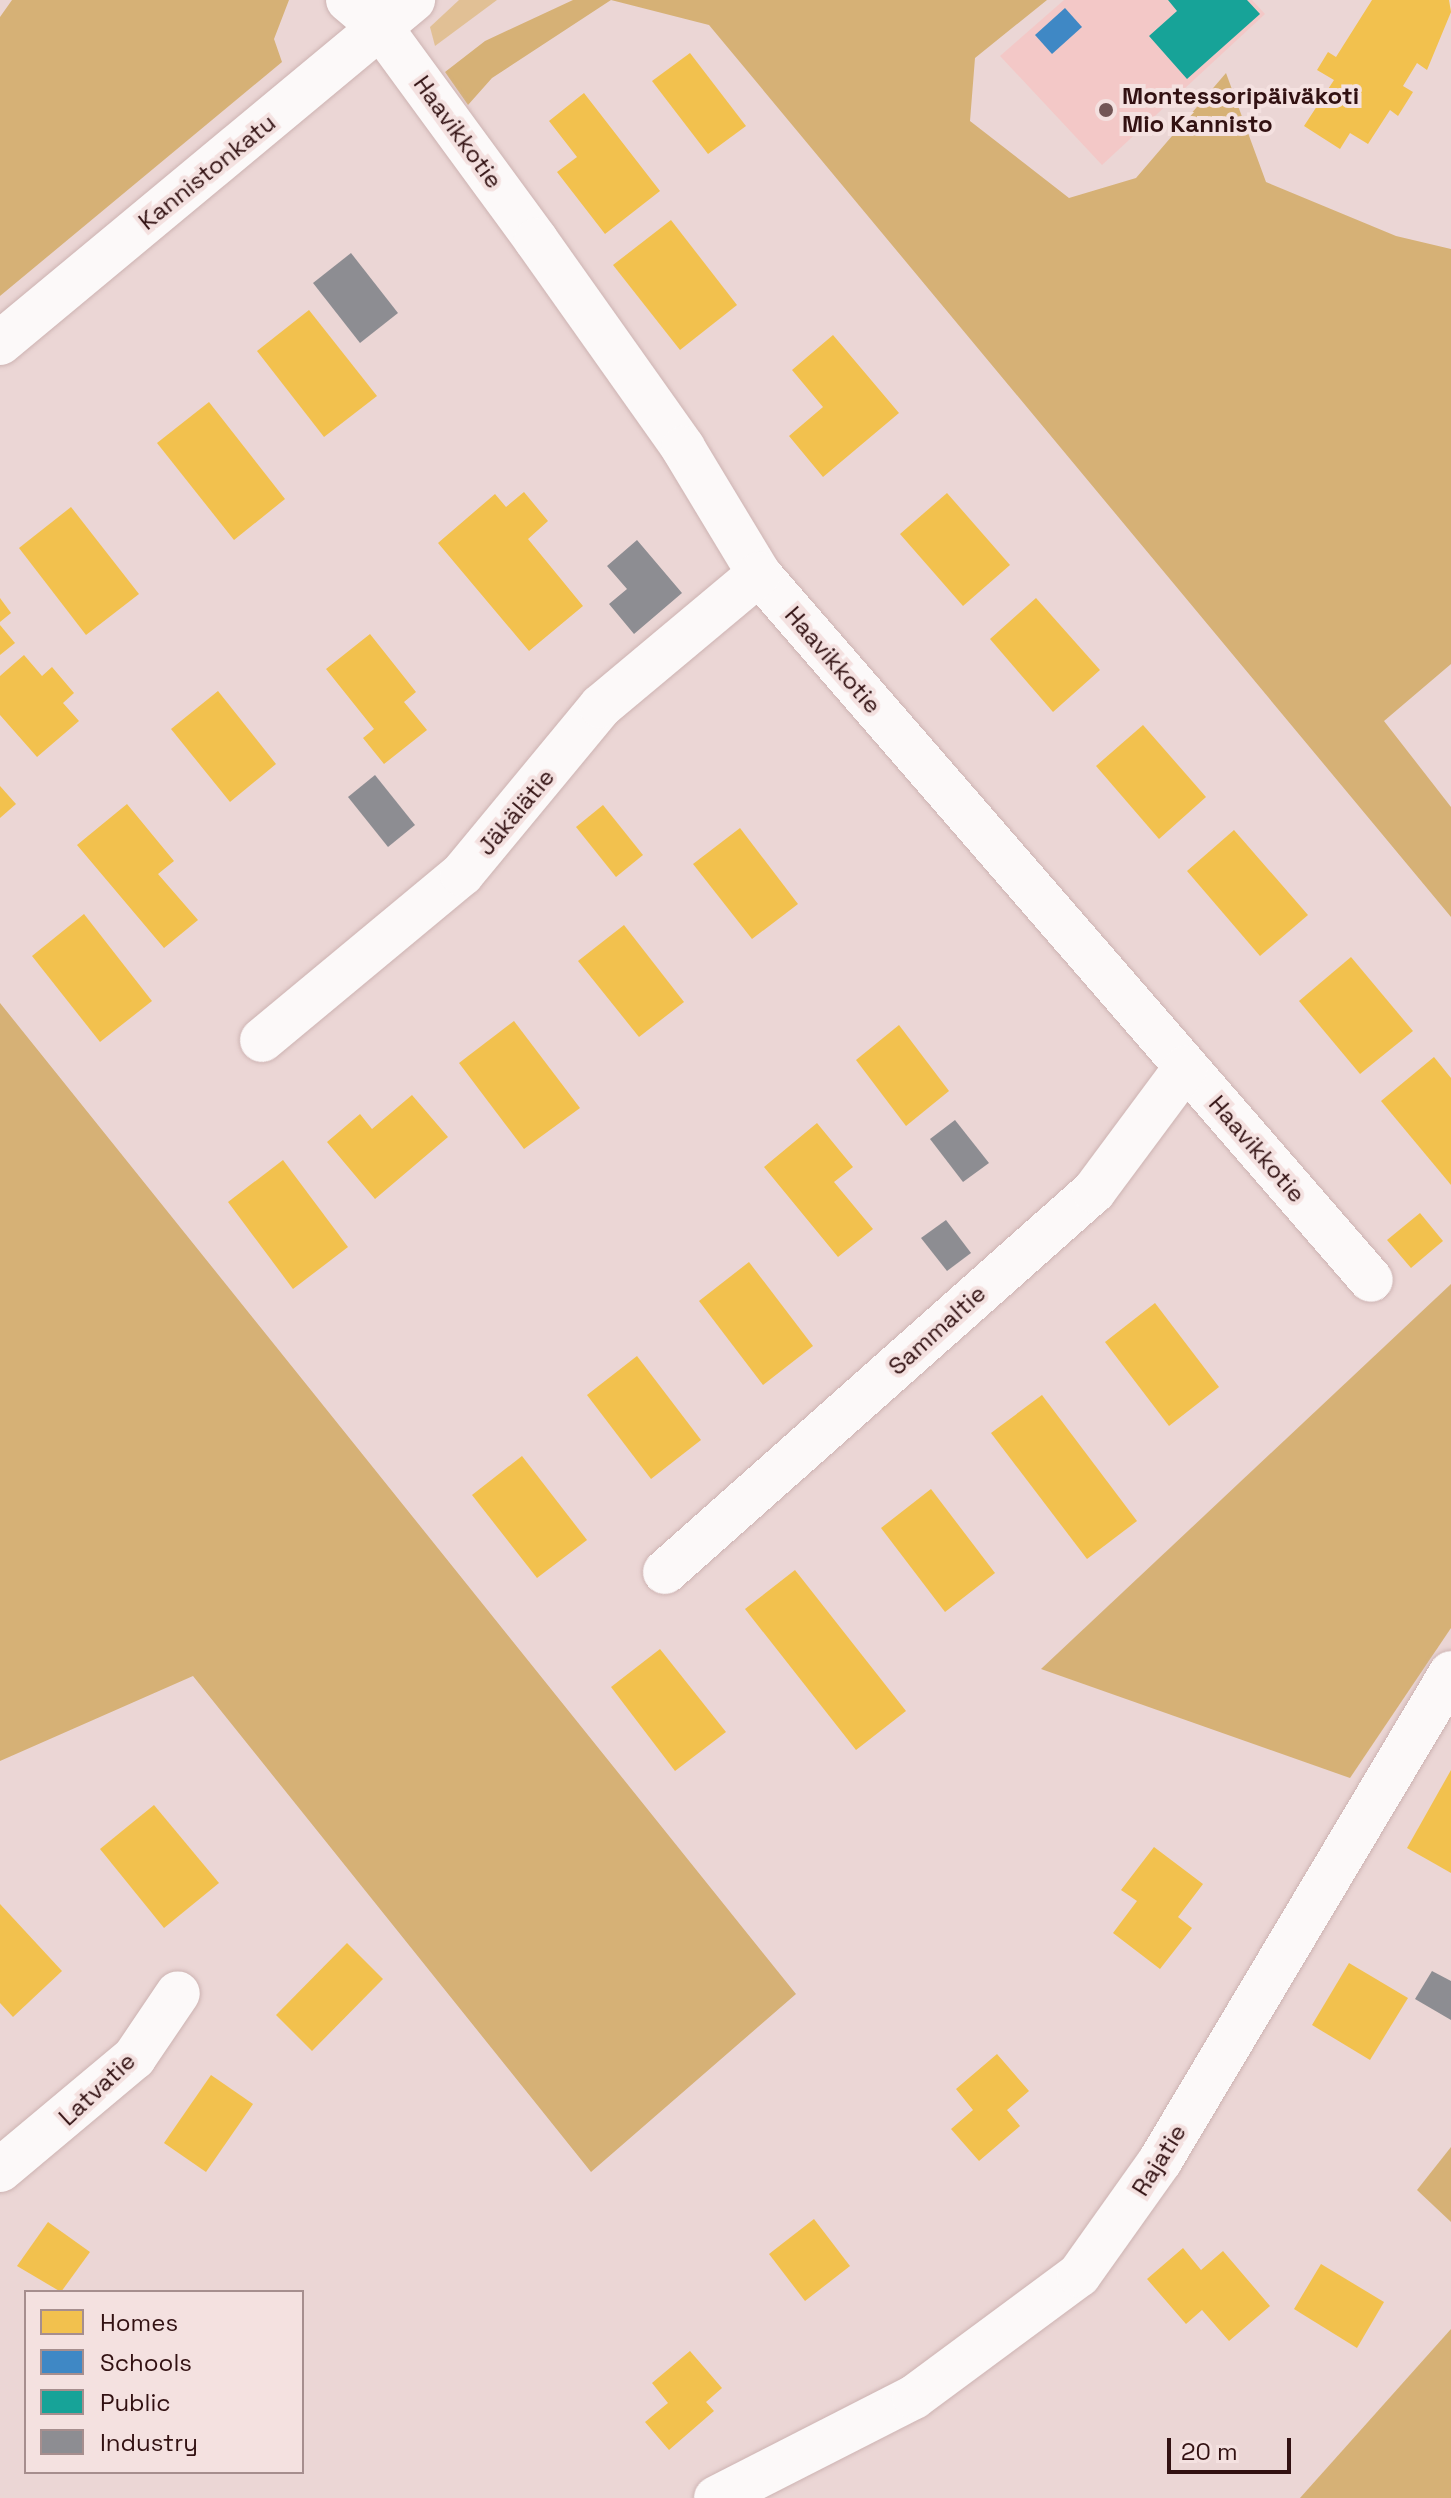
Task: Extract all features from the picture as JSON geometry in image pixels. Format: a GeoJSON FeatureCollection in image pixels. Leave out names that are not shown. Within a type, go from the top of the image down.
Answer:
{"type":"FeatureCollection","features":[{"type":"Feature","properties":{"kind":"street","name":"Haavikkotie"},"geometry":{"type":"LineString","coordinates":[[348,0],[397,14],[683,448],[759,574],[1371,1280]]}},
{"type":"Feature","properties":{"kind":"street","name":"Kannistonkatu"},"geometry":{"type":"LineString","coordinates":[[0,343],[397,14]]}},
{"type":"Feature","properties":{"kind":"street","name":"Jäkälätie"},"geometry":{"type":"LineString","coordinates":[[262,1040],[462,874],[601,706],[759,574]]}},
{"type":"Feature","properties":{"kind":"street","name":"Sammaltie"},"geometry":{"type":"LineString","coordinates":[[665,1572],[1094,1191],[1186,1067]]}},
{"type":"Feature","properties":{"kind":"street","name":"Rajatie"},"geometry":{"type":"LineString","coordinates":[[716,2498],[914,2397],[1079,2275],[1160,2161],[1451,1673]]}},
{"type":"Feature","properties":{"kind":"street","name":"Latvatie"},"geometry":{"type":"LineString","coordinates":[[0,2170],[134,2058],[178,1993]]}},
{"type":"Feature","properties":{"kind":"shaded area"},"geometry":{"type":"Polygon","coordinates":[[[12,0],[289,0],[274,39],[282,62],[0,296],[0,17],[12,0]]]}},
{"type":"Feature","properties":{"kind":"shaded area"},"geometry":{"type":"Polygon","coordinates":[[[459,0],[497,0],[435,46],[430,27],[459,0]]]}},
{"type":"Feature","properties":{"kind":"shaded area"},"geometry":{"type":"Polygon","coordinates":[[[573,0],[611,0],[492,78],[468,105],[445,72],[485,41],[573,0]]]}},
{"type":"Feature","properties":{"kind":"shaded area"},"geometry":{"type":"Polygon","coordinates":[[[611,0],[1047,0],[975,58],[970,121],[1069,198],[1136,178],[1226,73],[1266,182],[1396,236],[1451,249],[1451,664],[1384,721],[1451,807],[1451,917],[709,25],[611,0]]]}},
{"type":"Feature","properties":{"kind":"shaded area","name":"Montessoripäiväkoti Mio Kannisto"},"geometry":{"type":"Polygon","coordinates":[[[1064,0],[1252,0],[1265,14],[1102,165],[1000,56],[1064,0]]]}},
{"type":"Feature","properties":{"kind":"shaded area"},"geometry":{"type":"Polygon","coordinates":[[[0,1003],[796,1994],[591,2172],[193,1676],[0,1761],[0,1003]]]}},
{"type":"Feature","properties":{"kind":"shaded area"},"geometry":{"type":"Polygon","coordinates":[[[1451,1284],[1451,1628],[1350,1778],[1041,1669],[1451,1284]]]}},
{"type":"Feature","properties":{"kind":"shaded area"},"geometry":{"type":"Polygon","coordinates":[[[1451,2147],[1451,2222],[1417,2190],[1451,2147]]]}},
{"type":"Feature","properties":{"kind":"shaded area"},"geometry":{"type":"Polygon","coordinates":[[[1451,2329],[1451,2498],[1300,2498],[1451,2329]]]}},
{"type":"Feature","properties":{"kind":"building: Homes"},"geometry":{"type":"Polygon","coordinates":[[[1372,0],[1449,0],[1451,12],[1427,70],[1417,63],[1403,86],[1413,92],[1398,116],[1390,110],[1368,144],[1350,133],[1340,149],[1304,126],[1334,80],[1317,70],[1328,52],[1336,57],[1372,0]]]}},
{"type":"Feature","properties":{"kind":"building: Homes"},"geometry":{"type":"Polygon","coordinates":[[[690,53],[746,126],[708,154],[652,81],[690,53]]]}},
{"type":"Feature","properties":{"kind":"building: Homes"},"geometry":{"type":"Polygon","coordinates":[[[584,93],[660,191],[605,234],[557,172],[577,157],[549,121],[584,93]]]}},
{"type":"Feature","properties":{"kind":"building: Homes"},"geometry":{"type":"Polygon","coordinates":[[[671,220],[737,305],[680,350],[613,265],[671,220]]]}},
{"type":"Feature","properties":{"kind":"building: Homes"},"geometry":{"type":"Polygon","coordinates":[[[309,310],[377,396],[324,437],[257,351],[309,310]]]}},
{"type":"Feature","properties":{"kind":"building: Homes"},"geometry":{"type":"Polygon","coordinates":[[[833,335],[899,413],[823,477],[789,436],[823,407],[792,370],[833,335]]]}},
{"type":"Feature","properties":{"kind":"building: Homes"},"geometry":{"type":"Polygon","coordinates":[[[209,402],[285,499],[234,540],[157,443],[209,402]]]}},
{"type":"Feature","properties":{"kind":"building: Homes"},"geometry":{"type":"Polygon","coordinates":[[[524,492],[548,521],[528,539],[583,606],[529,651],[438,543],[495,494],[506,507],[524,492]]]}},
{"type":"Feature","properties":{"kind":"building: Homes"},"geometry":{"type":"Polygon","coordinates":[[[947,493],[1010,565],[963,606],[900,534],[947,493]]]}},
{"type":"Feature","properties":{"kind":"building: Homes"},"geometry":{"type":"Polygon","coordinates":[[[71,507],[139,594],[86,635],[19,548],[71,507]]]}},
{"type":"Feature","properties":{"kind":"building: Homes"},"geometry":{"type":"Polygon","coordinates":[[[0,598],[11,613],[0,622],[0,598]]]}},
{"type":"Feature","properties":{"kind":"building: Homes"},"geometry":{"type":"Polygon","coordinates":[[[1036,598],[1100,670],[1053,712],[990,639],[1036,598]]]}},
{"type":"Feature","properties":{"kind":"building: Homes"},"geometry":{"type":"Polygon","coordinates":[[[0,625],[15,643],[0,655],[0,625]]]}},
{"type":"Feature","properties":{"kind":"building: Homes"},"geometry":{"type":"Polygon","coordinates":[[[370,634],[416,692],[404,702],[427,730],[384,764],[363,738],[374,729],[326,669],[370,634]]]}},
{"type":"Feature","properties":{"kind":"building: Homes"},"geometry":{"type":"Polygon","coordinates":[[[24,655],[42,676],[52,667],[74,693],[63,703],[79,721],[37,757],[0,715],[0,676],[24,655]]]}},
{"type":"Feature","properties":{"kind":"building: Homes"},"geometry":{"type":"Polygon","coordinates":[[[218,691],[276,764],[230,802],[171,729],[218,691]]]}},
{"type":"Feature","properties":{"kind":"building: Homes"},"geometry":{"type":"Polygon","coordinates":[[[1143,725],[1206,797],[1159,839],[1096,766],[1143,725]]]}},
{"type":"Feature","properties":{"kind":"building: Homes"},"geometry":{"type":"Polygon","coordinates":[[[0,786],[16,804],[0,818],[0,786]]]}},
{"type":"Feature","properties":{"kind":"building: Homes"},"geometry":{"type":"Polygon","coordinates":[[[127,804],[174,861],[158,874],[198,920],[164,948],[77,845],[127,804]]]}},
{"type":"Feature","properties":{"kind":"building: Homes"},"geometry":{"type":"Polygon","coordinates":[[[603,805],[643,855],[616,877],[576,827],[603,805]]]}},
{"type":"Feature","properties":{"kind":"building: Homes"},"geometry":{"type":"Polygon","coordinates":[[[740,828],[798,904],[752,939],[693,864],[740,828]]]}},
{"type":"Feature","properties":{"kind":"building: Homes"},"geometry":{"type":"Polygon","coordinates":[[[1234,830],[1308,915],[1260,956],[1187,871],[1234,830]]]}},
{"type":"Feature","properties":{"kind":"building: Homes"},"geometry":{"type":"Polygon","coordinates":[[[84,914],[152,1001],[100,1042],[32,956],[84,914]]]}},
{"type":"Feature","properties":{"kind":"building: Homes"},"geometry":{"type":"Polygon","coordinates":[[[624,925],[684,1002],[639,1037],[578,961],[624,925]]]}},
{"type":"Feature","properties":{"kind":"building: Homes"},"geometry":{"type":"Polygon","coordinates":[[[1351,957],[1413,1031],[1360,1074],[1299,1001],[1351,957]]]}},
{"type":"Feature","properties":{"kind":"building: Homes"},"geometry":{"type":"Polygon","coordinates":[[[514,1021],[580,1108],[524,1149],[459,1063],[514,1021]]]}},
{"type":"Feature","properties":{"kind":"building: Homes"},"geometry":{"type":"Polygon","coordinates":[[[899,1025],[949,1091],[906,1126],[856,1060],[899,1025]]]}},
{"type":"Feature","properties":{"kind":"building: Homes"},"geometry":{"type":"Polygon","coordinates":[[[1434,1057],[1451,1078],[1451,1185],[1381,1101],[1434,1057]]]}},
{"type":"Feature","properties":{"kind":"building: Homes"},"geometry":{"type":"Polygon","coordinates":[[[412,1095],[448,1137],[375,1199],[327,1142],[360,1114],[372,1129],[412,1095]]]}},
{"type":"Feature","properties":{"kind":"building: Homes"},"geometry":{"type":"Polygon","coordinates":[[[817,1123],[853,1167],[834,1182],[873,1229],[838,1257],[764,1167],[817,1123]]]}},
{"type":"Feature","properties":{"kind":"building: Homes"},"geometry":{"type":"Polygon","coordinates":[[[283,1160],[348,1247],[293,1289],[228,1202],[283,1160]]]}},
{"type":"Feature","properties":{"kind":"building: Homes"},"geometry":{"type":"Polygon","coordinates":[[[1420,1213],[1443,1241],[1411,1268],[1387,1240],[1420,1213]]]}},
{"type":"Feature","properties":{"kind":"building: Homes"},"geometry":{"type":"Polygon","coordinates":[[[749,1262],[813,1346],[763,1385],[699,1301],[749,1262]]]}},
{"type":"Feature","properties":{"kind":"building: Homes"},"geometry":{"type":"Polygon","coordinates":[[[1155,1303],[1219,1387],[1169,1426],[1105,1342],[1155,1303]]]}},
{"type":"Feature","properties":{"kind":"building: Homes"},"geometry":{"type":"Polygon","coordinates":[[[637,1356],[701,1440],[651,1479],[587,1395],[637,1356]]]}},
{"type":"Feature","properties":{"kind":"building: Homes"},"geometry":{"type":"Polygon","coordinates":[[[1042,1395],[1137,1521],[1087,1559],[991,1433],[1042,1395]]]}},
{"type":"Feature","properties":{"kind":"building: Homes"},"geometry":{"type":"Polygon","coordinates":[[[522,1456],[587,1540],[537,1578],[472,1495],[522,1456]]]}},
{"type":"Feature","properties":{"kind":"building: Homes"},"geometry":{"type":"Polygon","coordinates":[[[931,1489],[995,1573],[945,1612],[881,1528],[931,1489]]]}},
{"type":"Feature","properties":{"kind":"building: Homes"},"geometry":{"type":"Polygon","coordinates":[[[795,1570],[906,1711],[856,1750],[745,1609],[795,1570]]]}},
{"type":"Feature","properties":{"kind":"building: Homes"},"geometry":{"type":"Polygon","coordinates":[[[660,1649],[726,1732],[675,1771],[611,1687],[660,1649]]]}},
{"type":"Feature","properties":{"kind":"building: Homes"},"geometry":{"type":"Polygon","coordinates":[[[1451,1770],[1451,1873],[1407,1848],[1451,1770]]]}},
{"type":"Feature","properties":{"kind":"building: Homes"},"geometry":{"type":"Polygon","coordinates":[[[154,1805],[219,1883],[164,1928],[100,1849],[154,1805]]]}},
{"type":"Feature","properties":{"kind":"building: Homes"},"geometry":{"type":"Polygon","coordinates":[[[1154,1847],[1203,1884],[1178,1917],[1192,1928],[1160,1969],[1113,1933],[1137,1901],[1121,1890],[1154,1847]]]}},
{"type":"Feature","properties":{"kind":"building: Homes"},"geometry":{"type":"Polygon","coordinates":[[[0,1904],[62,1971],[13,2017],[0,2003],[0,1904]]]}},
{"type":"Feature","properties":{"kind":"building: Homes"},"geometry":{"type":"Polygon","coordinates":[[[347,1943],[383,1979],[312,2051],[276,2015],[347,1943]]]}},
{"type":"Feature","properties":{"kind":"building: Homes"},"geometry":{"type":"Polygon","coordinates":[[[1349,1963],[1408,1998],[1370,2060],[1312,2025],[1349,1963]]]}},
{"type":"Feature","properties":{"kind":"building: Homes"},"geometry":{"type":"Polygon","coordinates":[[[997,2054],[1029,2091],[1007,2110],[1020,2126],[979,2161],[951,2129],[973,2110],[956,2089],[997,2054]]]}},
{"type":"Feature","properties":{"kind":"building: Homes"},"geometry":{"type":"Polygon","coordinates":[[[211,2075],[253,2104],[206,2172],[164,2143],[211,2075]]]}},
{"type":"Feature","properties":{"kind":"building: Homes"},"geometry":{"type":"Polygon","coordinates":[[[814,2219],[850,2266],[805,2301],[769,2254],[814,2219]]]}},
{"type":"Feature","properties":{"kind":"building: Homes"},"geometry":{"type":"Polygon","coordinates":[[[48,2222],[90,2252],[62,2290],[17,2266],[48,2222]]]}},
{"type":"Feature","properties":{"kind":"building: Homes"},"geometry":{"type":"Polygon","coordinates":[[[1183,2248],[1201,2270],[1223,2251],[1270,2306],[1229,2341],[1202,2310],[1186,2324],[1147,2279],[1183,2248]]]}},
{"type":"Feature","properties":{"kind":"building: Homes"},"geometry":{"type":"Polygon","coordinates":[[[1321,2264],[1384,2302],[1357,2348],[1294,2309],[1321,2264]]]}},
{"type":"Feature","properties":{"kind":"building: Homes"},"geometry":{"type":"Polygon","coordinates":[[[690,2351],[722,2388],[706,2402],[714,2411],[669,2450],[645,2422],[668,2403],[652,2383],[690,2351]]]}},
{"type":"Feature","properties":{"kind":"building: Schools"},"geometry":{"type":"Polygon","coordinates":[[[1065,8],[1082,27],[1052,54],[1035,35],[1065,8]]]}},
{"type":"Feature","properties":{"kind":"building: Public"},"geometry":{"type":"Polygon","coordinates":[[[1168,0],[1247,0],[1260,14],[1187,79],[1149,36],[1177,11],[1168,0]]]}},
{"type":"Feature","properties":{"kind":"building: Industry"},"geometry":{"type":"Polygon","coordinates":[[[351,253],[398,313],[360,343],[313,283],[351,253]]]}},
{"type":"Feature","properties":{"kind":"building: Industry"},"geometry":{"type":"Polygon","coordinates":[[[637,540],[682,593],[634,634],[609,604],[627,589],[607,566],[637,540]]]}},
{"type":"Feature","properties":{"kind":"building: Industry"},"geometry":{"type":"Polygon","coordinates":[[[375,775],[415,825],[388,847],[348,797],[375,775]]]}},
{"type":"Feature","properties":{"kind":"building: Industry"},"geometry":{"type":"Polygon","coordinates":[[[955,1120],[989,1163],[963,1182],[930,1139],[955,1120]]]}},
{"type":"Feature","properties":{"kind":"building: Industry"},"geometry":{"type":"Polygon","coordinates":[[[946,1220],[971,1253],[947,1271],[921,1238],[946,1220]]]}},
{"type":"Feature","properties":{"kind":"building: Industry"},"geometry":{"type":"Polygon","coordinates":[[[1432,1971],[1451,1981],[1451,2020],[1415,1999],[1432,1971]]]}},
{"type":"Feature","properties":{"kind":"place","name":"Montessoripäiväkoti Mio Kannisto"},"geometry":{"type":"Point","coordinates":[1106,110]}}]}
